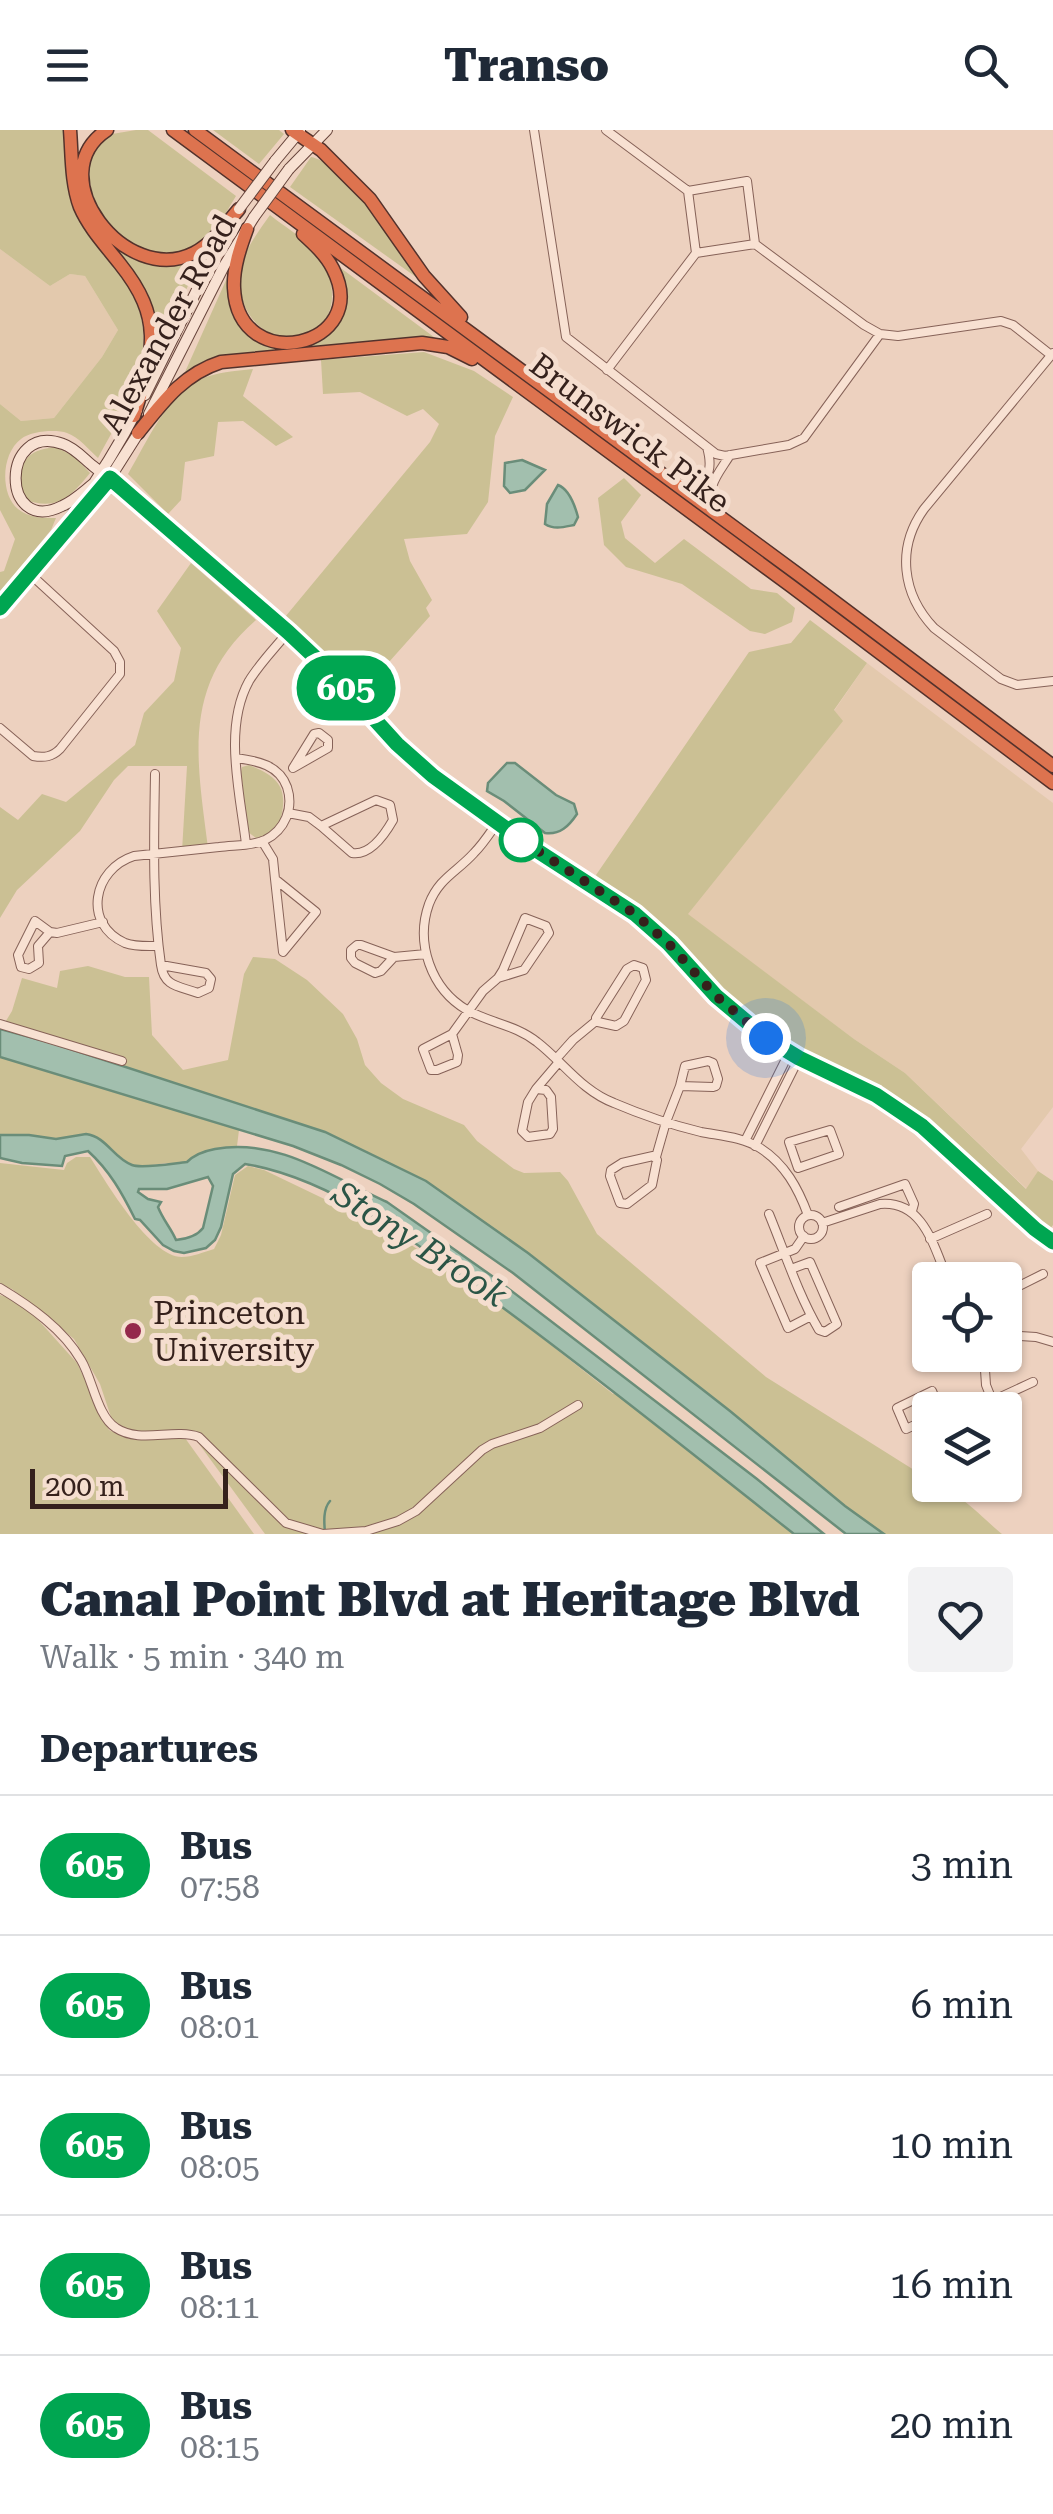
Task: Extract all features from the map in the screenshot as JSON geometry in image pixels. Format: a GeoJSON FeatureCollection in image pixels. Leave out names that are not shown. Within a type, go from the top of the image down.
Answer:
{"type":"FeatureCollection","features":[{"type":"Feature","properties":{"kind":"highway"},"geometry":{"type":"LineString","coordinates":[[70,130],[74,185],[80,207],[137,287],[151,325],[150,358],[134,416]]}},
{"type":"Feature","properties":{"kind":"highway"},"geometry":{"type":"LineString","coordinates":[[107,130],[87,152],[84,191],[100,222],[130,250],[158,260],[183,258],[208,244],[239,209]]}},
{"type":"Feature","properties":{"kind":"highway","name":"Brunswick Pike"},"geometry":{"type":"LineString","coordinates":[[196,130],[1053,766]]}},
{"type":"Feature","properties":{"kind":"highway","name":"Brunswick Pike"},"geometry":{"type":"LineString","coordinates":[[167,131],[209,157],[519,385],[1053,783]]}},
{"type":"Feature","properties":{"kind":"highway"},"geometry":{"type":"LineString","coordinates":[[297,132],[370,199],[437,292],[495,350]]}},
{"type":"Feature","properties":{"kind":"highway"},"geometry":{"type":"LineString","coordinates":[[250,223],[238,254],[234,283],[236,305],[243,319],[258,335],[284,344],[303,342],[321,334],[338,308],[335,274],[321,252],[277,207]]}},
{"type":"Feature","properties":{"kind":"highway"},"geometry":{"type":"LineString","coordinates":[[138,433],[181,382],[208,366],[234,359],[429,343],[460,352],[519,385]]}},
{"type":"Feature","properties":{"kind":"main road","name":"Alexander Road"},"geometry":{"type":"LineString","coordinates":[[54,543],[93,484],[105,475],[138,433],[250,223],[290,169],[326,130]]}},
{"type":"Feature","properties":{"kind":"main road","name":"Alexander Road"},"geometry":{"type":"LineString","coordinates":[[0,608],[80,516],[105,475],[206,266],[239,209],[297,132]]}},
{"type":"Feature","properties":{"kind":"main road"},"geometry":{"type":"LineString","coordinates":[[93,484],[60,507],[37,511],[16,497],[12,475],[24,451],[48,442],[70,446],[288,632],[414,760],[533,848],[635,914],[669,944],[732,1012],[766,1038],[876,1095],[922,1126],[1053,1242]]}},
{"type":"Feature","properties":{"kind":"street"},"geometry":{"type":"LineString","coordinates":[[534,130],[564,332],[569,341],[720,456],[790,445],[804,438],[880,334]]}},
{"type":"Feature","properties":{"kind":"street"},"geometry":{"type":"LineString","coordinates":[[606,130],[688,191],[696,253],[608,370]]}},
{"type":"Feature","properties":{"kind":"street"},"geometry":{"type":"LineString","coordinates":[[688,191],[747,181],[755,244]]}},
{"type":"Feature","properties":{"kind":"street"},"geometry":{"type":"LineString","coordinates":[[696,253],[755,244],[880,334],[898,336],[1000,321],[1013,324],[1052,354],[919,515],[909,537],[905,560],[912,596],[934,628],[1001,679],[1026,685],[1053,681]]}},
{"type":"Feature","properties":{"kind":"street"},"geometry":{"type":"LineString","coordinates":[[672,482],[687,484],[705,478],[712,462],[707,447]]}},
{"type":"Feature","properties":{"kind":"street"},"geometry":{"type":"LineString","coordinates":[[715,514],[710,492],[730,456]]}},
{"type":"Feature","properties":{"kind":"street"},"geometry":{"type":"LineString","coordinates":[[0,728],[34,756],[52,755],[120,674],[120,662],[114,651],[29,573]]}},
{"type":"Feature","properties":{"kind":"street"},"geometry":{"type":"LineString","coordinates":[[246,844],[235,730],[244,693],[258,668],[288,632]]}},
{"type":"Feature","properties":{"kind":"street"},"geometry":{"type":"LineString","coordinates":[[282,777],[328,748],[328,740],[314,734],[293,768]]}},
{"type":"Feature","properties":{"kind":"street"},"geometry":{"type":"LineString","coordinates":[[158,946],[129,944],[114,936],[103,922],[98,898],[106,875],[125,859],[262,842],[276,832],[288,813],[290,797],[282,777],[261,762],[236,758]]}},
{"type":"Feature","properties":{"kind":"street"},"geometry":{"type":"LineString","coordinates":[[156,774],[154,854],[158,946],[162,976],[198,993],[209,988],[210,979],[202,971],[161,964]]}},
{"type":"Feature","properties":{"kind":"street"},"geometry":{"type":"LineString","coordinates":[[288,813],[309,817],[352,853],[362,854],[391,824],[394,814],[390,805],[376,800],[321,826]]}},
{"type":"Feature","properties":{"kind":"street"},"geometry":{"type":"LineString","coordinates":[[498,823],[476,852],[449,874],[434,894],[425,918],[426,954],[440,985],[467,1010],[522,1032],[596,1095],[666,1122],[755,1146],[789,1175],[808,1215]]}},
{"type":"Feature","properties":{"kind":"street"},"geometry":{"type":"LineString","coordinates":[[262,842],[270,854],[275,878],[283,952],[316,912],[275,878]]}},
{"type":"Feature","properties":{"kind":"street"},"geometry":{"type":"LineString","coordinates":[[452,1034],[457,1062],[431,1070],[423,1049],[452,1034],[467,1010],[498,978],[523,920],[528,918],[546,926],[549,933],[528,967],[498,978]]}},
{"type":"Feature","properties":{"kind":"street"},"geometry":{"type":"LineString","coordinates":[[50,932],[40,942],[37,966],[29,970],[22,967],[18,955],[35,920],[50,932],[58,933],[103,922]]}},
{"type":"Feature","properties":{"kind":"street"},"geometry":{"type":"LineString","coordinates":[[394,957],[375,973],[353,962],[350,954],[353,947],[361,945],[394,957],[426,954]]}},
{"type":"Feature","properties":{"kind":"street"},"geometry":{"type":"LineString","coordinates":[[536,1089],[546,1090],[551,1097],[554,1129],[550,1134],[528,1137],[522,1131],[528,1102],[536,1089],[579,1034],[596,1021],[627,969],[634,965],[643,968],[646,980],[624,1021],[610,1026],[596,1021]]}},
{"type":"Feature","properties":{"kind":"street"},"geometry":{"type":"LineString","coordinates":[[0,1024],[122,1061]]}},
{"type":"Feature","properties":{"kind":"street"},"geometry":{"type":"LineString","coordinates":[[745,1141],[794,1055]]}},
{"type":"Feature","properties":{"kind":"street"},"geometry":{"type":"LineString","coordinates":[[755,1146],[794,1055]]}},
{"type":"Feature","properties":{"kind":"street"},"geometry":{"type":"LineString","coordinates":[[656,1158],[633,1160],[610,1170],[620,1203],[627,1204],[652,1185],[656,1158],[685,1066],[708,1060],[713,1063],[716,1086],[680,1086]]}},
{"type":"Feature","properties":{"kind":"street"},"geometry":{"type":"LineString","coordinates":[[789,1175],[839,1154],[830,1130],[789,1142],[798,1168]]}},
{"type":"Feature","properties":{"kind":"street"},"geometry":{"type":"LineString","coordinates":[[839,1207],[905,1184],[914,1204],[912,1211]]}},
{"type":"Feature","properties":{"kind":"street"},"geometry":{"type":"LineString","coordinates":[[822,1223],[880,1204],[898,1204],[912,1211],[921,1222],[940,1262]]}},
{"type":"Feature","properties":{"kind":"street"},"geometry":{"type":"LineString","coordinates":[[769,1214],[784,1252],[791,1269],[811,1316],[822,1332],[837,1324],[810,1262],[791,1269]]}},
{"type":"Feature","properties":{"kind":"street"},"geometry":{"type":"LineString","coordinates":[[930,1239],[987,1214]]}},
{"type":"Feature","properties":{"kind":"street"},"geometry":{"type":"LineString","coordinates":[[808,1215],[817,1216],[822,1223],[818,1237],[808,1238],[801,1233],[799,1224],[808,1215]]}},
{"type":"Feature","properties":{"kind":"street"},"geometry":{"type":"LineString","coordinates":[[804,1236],[795,1249],[760,1263],[788,1328],[811,1316]]}},
{"type":"Feature","properties":{"kind":"street"},"geometry":{"type":"LineString","coordinates":[[1022,1285],[1044,1274]]}},
{"type":"Feature","properties":{"kind":"street"},"geometry":{"type":"LineString","coordinates":[[0,1288],[63,1336],[79,1356],[102,1412],[116,1429],[128,1435],[186,1432],[200,1437],[286,1522],[325,1534],[366,1531],[398,1521],[438,1492],[482,1450],[510,1436],[540,1428],[578,1405]]}},
{"type":"Feature","properties":{"kind":"street"},"geometry":{"type":"LineString","coordinates":[[1022,1336],[1053,1342]]}},
{"type":"Feature","properties":{"kind":"street"},"geometry":{"type":"LineString","coordinates":[[1017,1392],[1033,1382]]}},
{"type":"Feature","properties":{"kind":"street"},"geometry":{"type":"LineString","coordinates":[[912,1401],[897,1408],[906,1429],[912,1426]]}},
{"type":"Feature","properties":{"kind":"shaded area"},"geometry":{"type":"Polygon","coordinates":[[[0,130],[64,130],[75,207],[138,307],[143,352],[131,395],[98,458],[76,437],[57,431],[25,436],[14,446],[5,474],[12,502],[27,514],[56,518],[51,530],[0,592],[0,572],[4,571],[15,539],[0,510],[0,404],[21,421],[54,418],[118,330],[85,276],[70,274],[50,286],[0,249],[0,130]]]}},
{"type":"Feature","properties":{"kind":"shaded area"},"geometry":{"type":"Polygon","coordinates":[[[148,130],[236,196],[199,244],[175,253],[143,249],[115,231],[104,218],[90,184],[89,157],[106,135],[148,130]]]}},
{"type":"Feature","properties":{"kind":"shaded area"},"geometry":{"type":"Polygon","coordinates":[[[213,130],[279,130],[284,134],[259,164],[213,130]]]}},
{"type":"Feature","properties":{"kind":"shaded area"},"geometry":{"type":"Polygon","coordinates":[[[311,157],[325,163],[356,191],[423,282],[290,187],[311,157]]]}},
{"type":"Feature","properties":{"kind":"shaded area"},"geometry":{"type":"Polygon","coordinates":[[[270,215],[318,254],[332,289],[329,313],[323,322],[314,330],[288,338],[261,328],[252,319],[241,295],[245,255],[270,215]]]}},
{"type":"Feature","properties":{"kind":"shaded area"},"geometry":{"type":"Polygon","coordinates":[[[112,245],[165,264],[201,258],[156,354],[147,296],[112,245]]]}},
{"type":"Feature","properties":{"kind":"shaded area"},"geometry":{"type":"Polygon","coordinates":[[[0,249],[50,286],[70,274],[85,276],[118,330],[54,418],[21,421],[0,404],[0,249]]]}},
{"type":"Feature","properties":{"kind":"shaded area"},"geometry":{"type":"Polygon","coordinates":[[[338,266],[438,340],[424,337],[308,347],[338,321],[338,266]]]}},
{"type":"Feature","properties":{"kind":"shaded area"},"geometry":{"type":"Polygon","coordinates":[[[227,278],[232,307],[241,325],[281,350],[221,358],[185,372],[227,278]]]}},
{"type":"Feature","properties":{"kind":"shaded area"},"geometry":{"type":"Polygon","coordinates":[[[424,352],[474,371],[513,397],[495,436],[488,502],[467,534],[404,539],[410,561],[432,600],[426,608],[430,616],[364,690],[285,617],[430,442],[439,424],[423,409],[407,416],[360,392],[323,394],[321,360],[424,352]]]}},
{"type":"Feature","properties":{"kind":"shaded area"},"geometry":{"type":"Polygon","coordinates":[[[253,369],[243,396],[293,437],[276,446],[243,421],[218,422],[214,456],[185,462],[181,500],[168,514],[128,474],[150,435],[176,398],[199,380],[253,369]]]}},
{"type":"Feature","properties":{"kind":"shaded area"},"geometry":{"type":"Polygon","coordinates":[[[56,447],[75,457],[90,473],[61,500],[44,504],[22,499],[15,478],[22,464],[35,452],[56,447]]]}},
{"type":"Feature","properties":{"kind":"shaded area"},"geometry":{"type":"Polygon","coordinates":[[[624,478],[641,495],[621,522],[625,538],[655,563],[684,539],[751,589],[777,593],[795,608],[792,622],[765,634],[750,631],[682,584],[626,567],[604,545],[598,498],[624,478]]]}},
{"type":"Feature","properties":{"kind":"shaded area"},"geometry":{"type":"Polygon","coordinates":[[[191,563],[256,620],[232,645],[215,671],[205,698],[199,754],[208,848],[182,851],[187,766],[128,766],[80,831],[17,890],[0,918],[0,807],[18,820],[42,794],[66,802],[135,745],[144,713],[174,681],[181,648],[157,611],[191,563]]]}},
{"type":"Feature","properties":{"kind":"shaded area"},"geometry":{"type":"Polygon","coordinates":[[[810,620],[867,663],[834,710],[843,721],[688,914],[905,1073],[1026,1189],[1038,1171],[1053,1181],[1050,1229],[956,1145],[904,1106],[828,1061],[766,1032],[734,1007],[671,933],[596,875],[749,652],[791,643],[810,620]]]}},
{"type":"Feature","properties":{"kind":"shaded area"},"geometry":{"type":"Polygon","coordinates":[[[867,663],[1053,803],[1053,1107],[1021,1149],[1038,1171],[1027,1189],[905,1073],[687,914],[842,721],[834,711],[867,663]]]}},
{"type":"Feature","properties":{"kind":"shaded area"},"geometry":{"type":"Polygon","coordinates":[[[249,765],[269,775],[283,794],[279,826],[256,838],[248,832],[241,772],[242,767],[249,765]]]}},
{"type":"Feature","properties":{"kind":"shaded area"},"geometry":{"type":"Polygon","coordinates":[[[253,957],[275,959],[307,980],[343,1014],[365,1065],[381,1083],[403,1099],[464,1125],[477,1141],[514,1169],[524,1173],[560,1172],[597,1234],[766,1377],[912,1469],[912,1502],[965,1502],[1002,1534],[884,1534],[528,1253],[426,1181],[325,1132],[1,1029],[12,1011],[22,978],[57,988],[60,971],[88,966],[125,977],[149,977],[152,1035],[183,1070],[228,1060],[244,974],[253,957]]]}},
{"type":"Feature","properties":{"kind":"shaded area"},"geometry":{"type":"Polygon","coordinates":[[[0,1057],[239,1130],[237,1146],[220,1148],[176,1165],[138,1167],[86,1134],[56,1139],[0,1135],[0,1057]]]}},
{"type":"Feature","properties":{"kind":"shaded area"},"geometry":{"type":"Polygon","coordinates":[[[76,1157],[90,1157],[143,1232],[170,1254],[182,1257],[214,1249],[235,1175],[248,1166],[391,1231],[513,1315],[613,1394],[617,1391],[809,1534],[265,1534],[191,1433],[132,1432],[112,1420],[100,1384],[74,1339],[12,1289],[0,1285],[0,1163],[64,1170],[76,1157]]]}},
{"type":"Feature","properties":{"kind":"shaded area"},"geometry":{"type":"Polygon","coordinates":[[[0,1295],[22,1302],[77,1363],[109,1430],[129,1439],[185,1438],[254,1534],[0,1534],[0,1295]]]}},
{"type":"Feature","properties":{"kind":"water"},"geometry":{"type":"Polygon","coordinates":[[[522,460],[545,470],[525,490],[510,493],[504,486],[505,463],[522,460]]]}},
{"type":"Feature","properties":{"kind":"water"},"geometry":{"type":"Polygon","coordinates":[[[558,485],[573,503],[578,517],[574,525],[545,524],[547,504],[558,485]]]}},
{"type":"Feature","properties":{"kind":"water"},"geometry":{"type":"Polygon","coordinates":[[[507,763],[515,763],[574,804],[577,814],[567,826],[555,833],[545,833],[487,791],[488,783],[507,763]]]}},
{"type":"Feature","properties":{"kind":"water"},"geometry":{"type":"Polygon","coordinates":[[[0,1029],[325,1132],[426,1181],[528,1253],[884,1534],[846,1534],[513,1273],[380,1184],[293,1146],[0,1057],[0,1029]]]}},
{"type":"Feature","properties":{"kind":"water","name":"Stony Brook"},"geometry":{"type":"Polygon","coordinates":[[[0,1135],[56,1139],[93,1136],[125,1162],[137,1166],[187,1162],[215,1149],[261,1149],[304,1162],[387,1202],[492,1276],[824,1534],[794,1534],[481,1291],[418,1245],[350,1203],[280,1172],[245,1164],[233,1174],[215,1240],[206,1248],[174,1251],[135,1219],[115,1183],[88,1151],[65,1156],[62,1166],[0,1158],[0,1135]],[[208,1177],[167,1189],[138,1192],[161,1202],[158,1207],[176,1240],[191,1237],[203,1228],[213,1186],[208,1177]]]}},
{"type":"Feature","properties":{"kind":"waterway"},"geometry":{"type":"LineString","coordinates":[[325,1533],[325,1512],[330,1501]]}},
{"type":"Feature","properties":{"kind":"bus line","name":"605"},"geometry":{"type":"LineString","coordinates":[[0,608],[110,478],[288,632],[433,776],[651,926],[748,1026],[799,1058],[876,1095],[922,1126],[1053,1242]]}},
{"type":"Feature","properties":{"kind":"place","name":"Princeton University"},"geometry":{"type":"Point","coordinates":[133,1331]}},
{"type":"Feature","properties":{"kind":"route"},"geometry":{"type":"LineString","coordinates":[[521,840],[515,836],[651,926],[716,996],[766,1038]]}}]}
